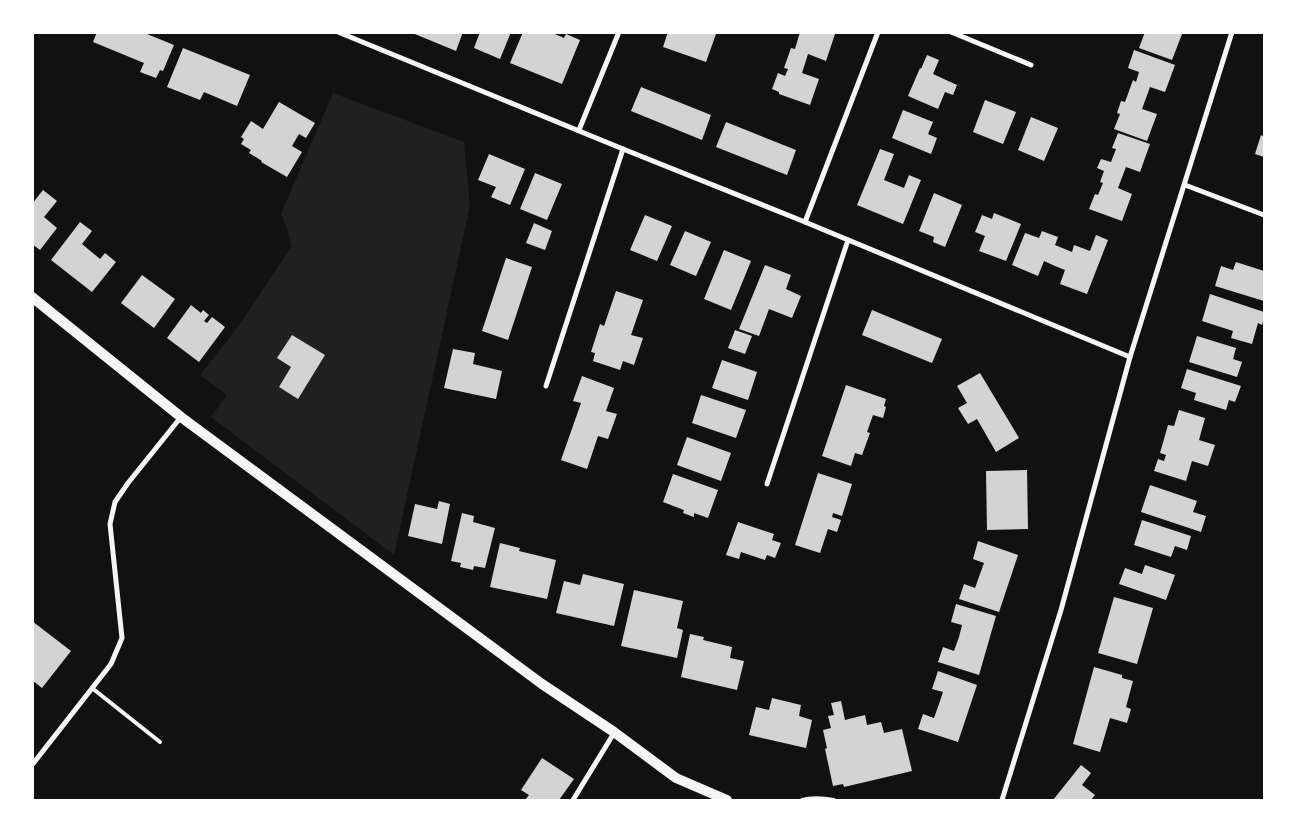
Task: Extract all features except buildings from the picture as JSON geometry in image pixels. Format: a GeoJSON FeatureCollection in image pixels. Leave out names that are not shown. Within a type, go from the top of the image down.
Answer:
{"type":"FeatureCollection","features":[{"type":"Feature","properties":{"kind":"main road"},"geometry":{"type":"LineString","coordinates":[[32,297],[181,417],[542,684],[614,732],[676,778],[727,800]]}},
{"type":"Feature","properties":{"kind":"street"},"geometry":{"type":"LineString","coordinates":[[338,32],[1130,356]]}},
{"type":"Feature","properties":{"kind":"street"},"geometry":{"type":"LineString","coordinates":[[579,130],[619,32]]}},
{"type":"Feature","properties":{"kind":"street"},"geometry":{"type":"LineString","coordinates":[[805,222],[878,32]]}},
{"type":"Feature","properties":{"kind":"street"},"geometry":{"type":"LineString","coordinates":[[951,32],[1031,64]]}},
{"type":"Feature","properties":{"kind":"street"},"geometry":{"type":"LineString","coordinates":[[1002,800],[1061,610],[1130,356],[1232,32]]}},
{"type":"Feature","properties":{"kind":"street"},"geometry":{"type":"LineString","coordinates":[[546,386],[623,149]]}},
{"type":"Feature","properties":{"kind":"street"},"geometry":{"type":"LineString","coordinates":[[1185,185],[1264,215]]}},
{"type":"Feature","properties":{"kind":"street"},"geometry":{"type":"LineString","coordinates":[[767,484],[848,240]]}},
{"type":"Feature","properties":{"kind":"street"},"geometry":{"type":"LineString","coordinates":[[32,765],[111,664],[122,638],[110,524],[115,502],[181,417]]}},
{"type":"Feature","properties":{"kind":"street"},"geometry":{"type":"LineString","coordinates":[[573,800],[614,732]]}},
{"type":"Feature","properties":{"kind":"lane"},"geometry":{"type":"LineString","coordinates":[[92,688],[160,742]]}},
{"type":"Feature","properties":{"kind":"lane"},"geometry":{"type":"LineString","coordinates":[[802,800],[810,798],[834,800]]}},
{"type":"Feature","properties":{"kind":"shaded area"},"geometry":{"type":"Polygon","coordinates":[[[333,93],[464,142],[470,206],[394,555],[211,417],[227,395],[200,375],[237,328],[291,247],[288,230],[281,214],[333,93]]]}}]}
